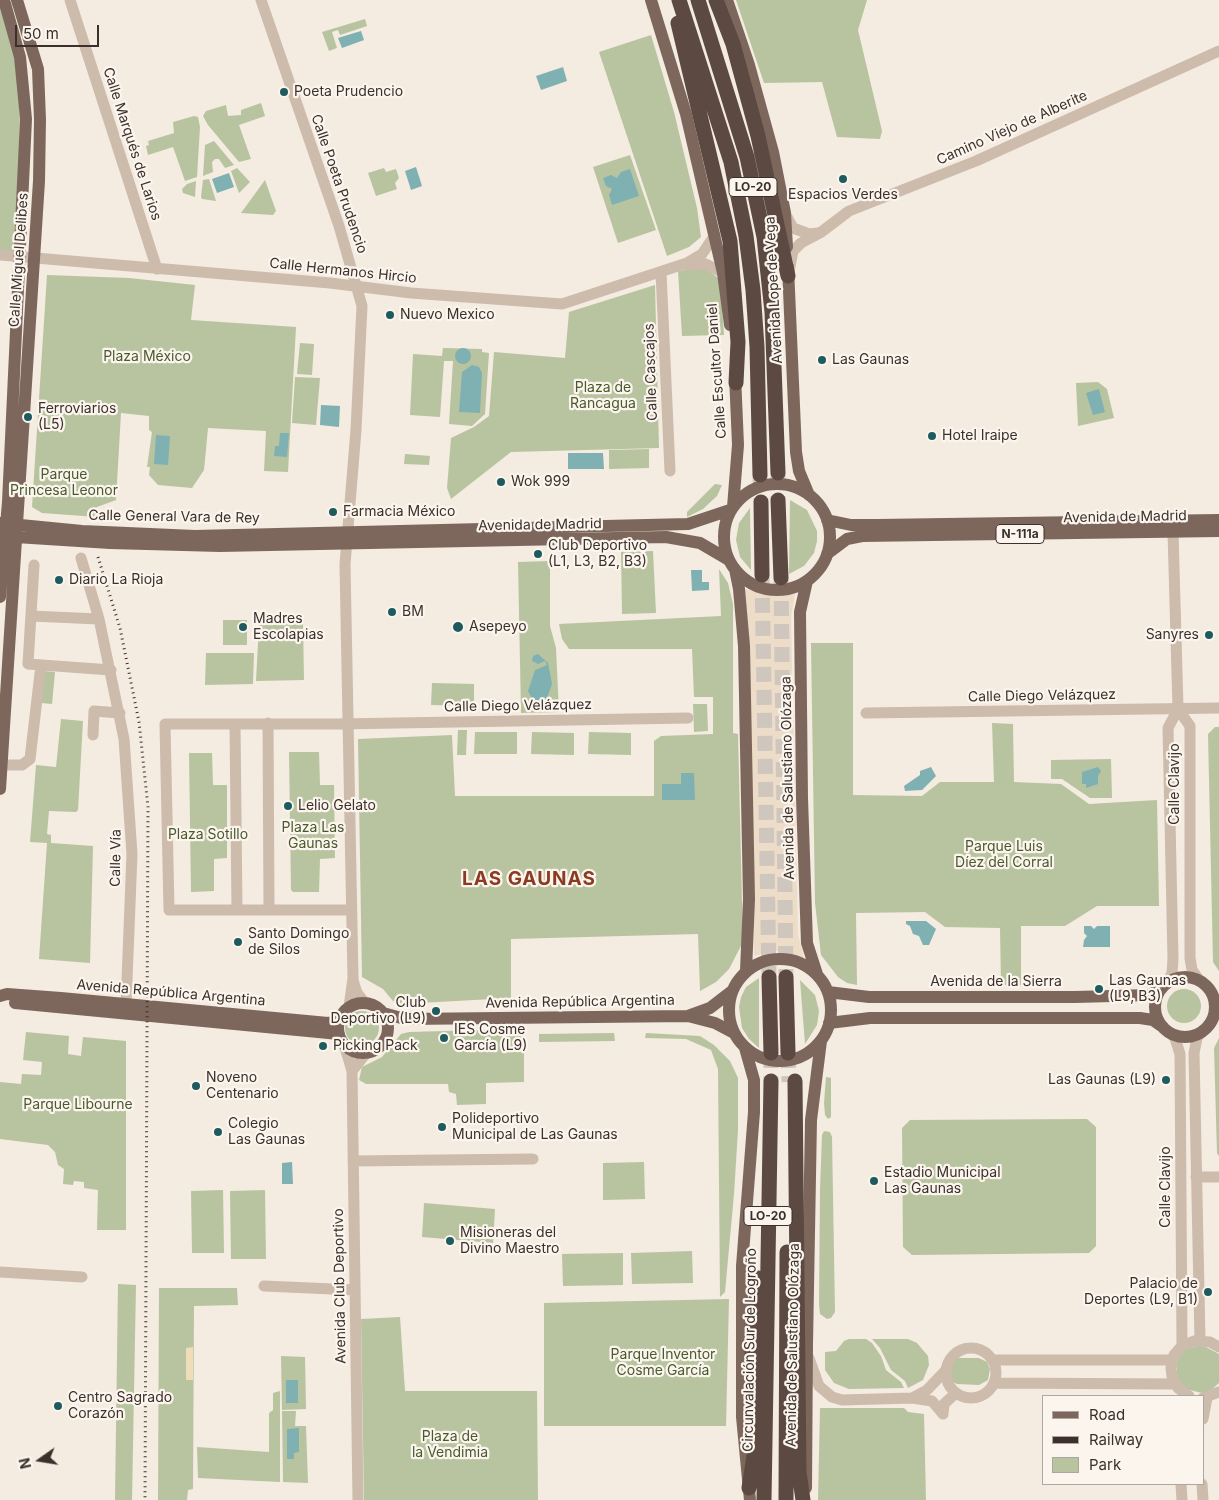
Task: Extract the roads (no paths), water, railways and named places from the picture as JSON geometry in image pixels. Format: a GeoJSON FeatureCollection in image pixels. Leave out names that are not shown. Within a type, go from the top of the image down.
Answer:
{"type":"FeatureCollection","features":[{"type":"Feature","properties":{"kind":"highway"},"geometry":{"type":"LineString","coordinates":[[672,0],[730,241],[738,342],[736,383]]}},
{"type":"Feature","properties":{"kind":"highway","name":"LO-20"},"geometry":{"type":"LineString","coordinates":[[679,0],[730,162],[746,236],[753,290],[756,338],[760,475]]}},
{"type":"Feature","properties":{"kind":"highway","name":"LO-20"},"geometry":{"type":"LineString","coordinates":[[698,0],[747,157],[764,237],[772,312],[778,473]]}},
{"type":"Feature","properties":{"kind":"highway"},"geometry":{"type":"LineString","coordinates":[[716,0],[733,44],[758,136],[770,184],[788,276]]}},
{"type":"Feature","properties":{"kind":"highway"},"geometry":{"type":"LineString","coordinates":[[778,500],[780,578]]}},
{"type":"Feature","properties":{"kind":"highway"},"geometry":{"type":"LineString","coordinates":[[760,502],[762,575]]}},
{"type":"Feature","properties":{"kind":"highway"},"geometry":{"type":"LineString","coordinates":[[766,1055],[770,976]]}},
{"type":"Feature","properties":{"kind":"highway"},"geometry":{"type":"LineString","coordinates":[[786,977],[788,1053]]}},
{"type":"Feature","properties":{"kind":"highway","name":"Circunvalación Sur de Logroño"},"geometry":{"type":"LineString","coordinates":[[764,1500],[771,1081]]}},
{"type":"Feature","properties":{"kind":"highway","name":"LO-20"},"geometry":{"type":"LineString","coordinates":[[786,1500],[792,1081],[799,1472],[805,1500]]}},
{"type":"Feature","properties":{"kind":"highway"},"geometry":{"type":"LineString","coordinates":[[750,1494],[754,1456],[752,1344],[757,1283],[767,1233]]}},
{"type":"Feature","properties":{"kind":"main road","name":"Calle Miguel Delibes"},"geometry":{"type":"LineString","coordinates":[[4,0],[20,57],[26,120],[7,530]]}},
{"type":"Feature","properties":{"kind":"main road","name":"Calle Miguel Delibes"},"geometry":{"type":"LineString","coordinates":[[7,530],[39,181],[40,96],[38,69],[32,44],[17,0]]}},
{"type":"Feature","properties":{"kind":"main road"},"geometry":{"type":"LineString","coordinates":[[651,0],[686,114],[715,235]]}},
{"type":"Feature","properties":{"kind":"main road","name":"Avenida Lope de Vega"},"geometry":{"type":"LineString","coordinates":[[727,0],[749,65],[773,152],[785,213],[796,452],[799,471],[809,495]]}},
{"type":"Feature","properties":{"kind":"main road","name":"Calle Escultor Daniel"},"geometry":{"type":"LineString","coordinates":[[715,235],[723,274],[736,383],[738,445],[732,509]]}},
{"type":"Feature","properties":{"kind":"main road"},"geometry":{"type":"LineString","coordinates":[[732,565],[746,580],[761,588],[776,590],[792,588],[807,581],[818,570],[827,554],[830,537],[827,520],[820,506],[809,495],[784,484],[758,487],[746,493],[732,509],[724,530],[724,540],[732,565],[740,589],[744,646],[748,943],[746,971]]}},
{"type":"Feature","properties":{"kind":"main road","name":"Avenida de Madrid"},"geometry":{"type":"LineString","coordinates":[[347,538],[688,524],[698,523],[732,509]]}},
{"type":"Feature","properties":{"kind":"main road","name":"Avenida de Madrid"},"geometry":{"type":"LineString","coordinates":[[827,520],[851,525],[878,525],[1219,520]]}},
{"type":"Feature","properties":{"kind":"main road"},"geometry":{"type":"LineString","coordinates":[[0,597],[7,530]]}},
{"type":"Feature","properties":{"kind":"main road"},"geometry":{"type":"LineString","coordinates":[[0,789],[7,530]]}},
{"type":"Feature","properties":{"kind":"main road","name":"Calle General Vara de Rey"},"geometry":{"type":"LineString","coordinates":[[7,530],[149,545],[347,538]]}},
{"type":"Feature","properties":{"kind":"main road","name":"Avenida de Madrid"},"geometry":{"type":"LineString","coordinates":[[827,554],[847,539],[862,536],[1219,531]]}},
{"type":"Feature","properties":{"kind":"main road","name":"Avenida de Madrid"},"geometry":{"type":"LineString","coordinates":[[347,538],[666,538],[700,543],[732,565]]}},
{"type":"Feature","properties":{"kind":"main road","name":"Avenida de Salustiano Olózaga"},"geometry":{"type":"LineString","coordinates":[[807,581],[800,612],[802,798],[807,943],[816,974]]}},
{"type":"Feature","properties":{"kind":"main road"},"geometry":{"type":"LineString","coordinates":[[745,1048],[766,1055],[771,1060],[789,1060],[810,1052],[821,1041],[829,1023],[831,1006],[828,992],[808,966],[798,962],[776,959],[758,964],[746,971],[732,991],[728,1012],[734,1033],[745,1048],[754,1080],[754,1112],[742,1266],[741,1304],[742,1417],[750,1494]]}},
{"type":"Feature","properties":{"kind":"main road"},"geometry":{"type":"LineString","coordinates":[[1166,1029],[1156,1012],[1158,995],[1164,985],[1183,977],[1204,984],[1219,998]]}},
{"type":"Feature","properties":{"kind":"main road"},"geometry":{"type":"LineString","coordinates":[[829,1023],[870,1018],[1140,1018],[1153,1020],[1166,1029],[1186,1037],[1211,1023],[1215,1004],[1204,984]]}},
{"type":"Feature","properties":{"kind":"main road","name":"Avenida de la Sierra"},"geometry":{"type":"LineString","coordinates":[[828,992],[869,997],[1056,998],[1150,995],[1164,985]]}},
{"type":"Feature","properties":{"kind":"main road","name":"Avenida República Argentina"},"geometry":{"type":"LineString","coordinates":[[688,1016],[710,1008],[732,991]]}},
{"type":"Feature","properties":{"kind":"main road","name":"Avenida República Argentina"},"geometry":{"type":"LineString","coordinates":[[0,996],[7,994],[181,1014],[315,1022],[341,1033]]}},
{"type":"Feature","properties":{"kind":"main road","name":"Avenida República Argentina"},"geometry":{"type":"LineString","coordinates":[[0,1001],[126,1008],[181,1014]]}},
{"type":"Feature","properties":{"kind":"main road"},"geometry":{"type":"LineString","coordinates":[[365,1002],[373,1004],[383,1012],[388,1023],[388,1032],[381,1046],[366,1053],[350,1049],[341,1033],[349,1007],[365,1002]]}},
{"type":"Feature","properties":{"kind":"main road","name":"Avenida República Argentina"},"geometry":{"type":"LineString","coordinates":[[383,1012],[412,1019],[688,1016],[715,1023],[734,1033]]}},
{"type":"Feature","properties":{"kind":"main road","name":"Avenida República Argentina"},"geometry":{"type":"LineString","coordinates":[[388,1032],[397,1024],[412,1019]]}},
{"type":"Feature","properties":{"kind":"main road","name":"Avenida de Salustiano Olózaga"},"geometry":{"type":"LineString","coordinates":[[805,1500],[811,1120],[821,1041]]}},
{"type":"Feature","properties":{"kind":"street","name":"Calle Marqués de Larios"},"geometry":{"type":"LineString","coordinates":[[70,0],[157,268]]}},
{"type":"Feature","properties":{"kind":"street","name":"Calle Poeta Prudencio"},"geometry":{"type":"LineString","coordinates":[[265,1],[339,226],[362,306],[356,430],[347,538]]}},
{"type":"Feature","properties":{"kind":"street","name":"Camino Viejo de Alberite"},"geometry":{"type":"LineString","coordinates":[[788,276],[793,251],[801,243],[820,233],[849,211],[976,161],[1219,52]]}},
{"type":"Feature","properties":{"kind":"street"},"geometry":{"type":"LineString","coordinates":[[785,213],[793,228],[810,234],[820,233]]}},
{"type":"Feature","properties":{"kind":"street","name":"Calle Hermanos Hircio"},"geometry":{"type":"LineString","coordinates":[[678,267],[702,254],[715,235]]}},
{"type":"Feature","properties":{"kind":"street","name":"Calle Hermanos Hircio"},"geometry":{"type":"LineString","coordinates":[[0,255],[357,285],[411,293],[562,304],[678,267],[701,263],[712,266],[723,274]]}},
{"type":"Feature","properties":{"kind":"street","name":"Calle Cascajos"},"geometry":{"type":"LineString","coordinates":[[661,272],[670,470]]}},
{"type":"Feature","properties":{"kind":"street","name":"Calle Clavijo"},"geometry":{"type":"LineString","coordinates":[[1164,985],[1172,973],[1173,959],[1168,728],[1178,709],[1173,532]]}},
{"type":"Feature","properties":{"kind":"street"},"geometry":{"type":"LineString","coordinates":[[347,538],[348,723],[353,978],[349,1007]]}},
{"type":"Feature","properties":{"kind":"street","name":"Calle Vía"},"geometry":{"type":"LineString","coordinates":[[81,558],[99,619],[120,713],[132,831],[126,1008]]}},
{"type":"Feature","properties":{"kind":"street"},"geometry":{"type":"LineString","coordinates":[[34,564],[28,664],[111,670]]}},
{"type":"Feature","properties":{"kind":"street"},"geometry":{"type":"LineString","coordinates":[[31,616],[99,619]]}},
{"type":"Feature","properties":{"kind":"street"},"geometry":{"type":"LineString","coordinates":[[2,765],[22,765],[30,759],[41,665]]}},
{"type":"Feature","properties":{"kind":"street","name":"Calle Diego Velázquez"},"geometry":{"type":"LineString","coordinates":[[866,713],[1219,708]]}},
{"type":"Feature","properties":{"kind":"street","name":"Calle Clavijo"},"geometry":{"type":"LineString","coordinates":[[1178,709],[1190,726],[1190,958],[1192,970],[1204,984]]}},
{"type":"Feature","properties":{"kind":"street"},"geometry":{"type":"LineString","coordinates":[[93,735],[94,711],[120,713]]}},
{"type":"Feature","properties":{"kind":"street","name":"Calle Diego Velázquez"},"geometry":{"type":"LineString","coordinates":[[237,910],[169,910],[165,724],[688,718]]}},
{"type":"Feature","properties":{"kind":"street"},"geometry":{"type":"LineString","coordinates":[[268,723],[269,910]]}},
{"type":"Feature","properties":{"kind":"street"},"geometry":{"type":"LineString","coordinates":[[235,724],[237,910],[351,910]]}},
{"type":"Feature","properties":{"kind":"street"},"geometry":{"type":"LineString","coordinates":[[353,978],[357,993],[365,1002]]}},
{"type":"Feature","properties":{"kind":"street"},"geometry":{"type":"LineString","coordinates":[[1200,1340],[1194,1053],[1197,1038],[1211,1023]]}},
{"type":"Feature","properties":{"kind":"street","name":"Calle Clavijo"},"geometry":{"type":"LineString","coordinates":[[1166,1029],[1176,1038],[1180,1054],[1182,1346]]}},
{"type":"Feature","properties":{"kind":"street","name":"Avenida Club Deportivo"},"geometry":{"type":"LineString","coordinates":[[341,1033],[352,1071],[358,1500]]}},
{"type":"Feature","properties":{"kind":"street"},"geometry":{"type":"LineString","coordinates":[[352,1071],[366,1053]]}},
{"type":"Feature","properties":{"kind":"street"},"geometry":{"type":"LineString","coordinates":[[353,1161],[533,1159]]}},
{"type":"Feature","properties":{"kind":"street"},"geometry":{"type":"LineString","coordinates":[[1196,1177],[1219,1177]]}},
{"type":"Feature","properties":{"kind":"street"},"geometry":{"type":"LineString","coordinates":[[0,1272],[82,1277]]}},
{"type":"Feature","properties":{"kind":"street"},"geometry":{"type":"LineString","coordinates":[[264,1286],[355,1290]]}},
{"type":"Feature","properties":{"kind":"street"},"geometry":{"type":"LineString","coordinates":[[994,1384],[1177,1389],[1171,1368],[1172,1360],[1182,1346],[1200,1340],[1219,1346]]}},
{"type":"Feature","properties":{"kind":"street"},"geometry":{"type":"LineString","coordinates":[[912,1398],[927,1390],[947,1369],[952,1357],[966,1349],[982,1351],[992,1360],[996,1373],[994,1384],[985,1394],[976,1398],[965,1397],[956,1393],[948,1381],[947,1369]]}},
{"type":"Feature","properties":{"kind":"street"},"geometry":{"type":"LineString","coordinates":[[806,1352],[819,1386],[832,1397],[851,1400],[912,1398],[932,1401],[943,1414],[944,1404],[956,1393]]}},
{"type":"Feature","properties":{"kind":"street"},"geometry":{"type":"LineString","coordinates":[[992,1360],[1172,1360]]}},
{"type":"Feature","properties":{"kind":"street"},"geometry":{"type":"LineString","coordinates":[[1205,1398],[1219,1392]]}},
{"type":"Feature","properties":{"kind":"street"},"geometry":{"type":"LineString","coordinates":[[1181,1485],[1182,1500]]}},
{"type":"Feature","properties":{"kind":"street"},"geometry":{"type":"LineString","coordinates":[[1202,1485],[1202,1500]]}},
{"type":"Feature","properties":{"kind":"water"},"geometry":{"type":"Polygon","coordinates":[[[361,31],[364,40],[342,48],[338,38],[361,31]]]}},
{"type":"Feature","properties":{"kind":"water"},"geometry":{"type":"Polygon","coordinates":[[[563,67],[567,81],[541,90],[536,76],[563,67]]]}},
{"type":"Feature","properties":{"kind":"water"},"geometry":{"type":"Polygon","coordinates":[[[416,167],[422,186],[411,190],[405,171],[416,167]]]}},
{"type":"Feature","properties":{"kind":"water"},"geometry":{"type":"Polygon","coordinates":[[[630,169],[639,196],[612,205],[609,195],[612,189],[606,186],[603,178],[611,175],[617,178],[621,172],[630,169]]]}},
{"type":"Feature","properties":{"kind":"water"},"geometry":{"type":"Polygon","coordinates":[[[229,173],[234,187],[217,193],[212,179],[229,173]]]}},
{"type":"Feature","properties":{"kind":"water"},"geometry":{"type":"Polygon","coordinates":[[[463,348],[469,350],[471,356],[469,362],[463,364],[457,362],[455,356],[457,350],[463,348]]]}},
{"type":"Feature","properties":{"kind":"water"},"geometry":{"type":"Polygon","coordinates":[[[472,365],[479,367],[482,373],[480,413],[459,412],[462,372],[472,365]]]}},
{"type":"Feature","properties":{"kind":"water"},"geometry":{"type":"Polygon","coordinates":[[[1099,389],[1105,412],[1093,415],[1086,393],[1099,389]]]}},
{"type":"Feature","properties":{"kind":"water"},"geometry":{"type":"Polygon","coordinates":[[[321,405],[340,406],[339,427],[320,425],[321,405]]]}},
{"type":"Feature","properties":{"kind":"water"},"geometry":{"type":"Polygon","coordinates":[[[280,433],[289,433],[287,457],[274,456],[275,446],[279,446],[280,433]]]}},
{"type":"Feature","properties":{"kind":"water"},"geometry":{"type":"Polygon","coordinates":[[[156,435],[170,436],[168,465],[154,464],[156,435]]]}},
{"type":"Feature","properties":{"kind":"water"},"geometry":{"type":"Polygon","coordinates":[[[568,453],[603,453],[604,469],[568,469],[568,453]]]}},
{"type":"Feature","properties":{"kind":"water"},"geometry":{"type":"Polygon","coordinates":[[[691,570],[702,570],[702,582],[709,582],[709,590],[692,591],[691,570]]]}},
{"type":"Feature","properties":{"kind":"water"},"geometry":{"type":"Polygon","coordinates":[[[538,654],[548,663],[552,684],[547,698],[538,702],[532,699],[528,691],[535,670],[547,665],[545,661],[538,664],[532,661],[533,656],[538,654]]]}},
{"type":"Feature","properties":{"kind":"water"},"geometry":{"type":"Polygon","coordinates":[[[931,767],[936,776],[922,790],[905,791],[904,786],[920,775],[920,771],[931,767]]]}},
{"type":"Feature","properties":{"kind":"water"},"geometry":{"type":"Polygon","coordinates":[[[1098,767],[1101,771],[1098,776],[1098,784],[1086,788],[1086,784],[1082,784],[1082,772],[1098,767]]]}},
{"type":"Feature","properties":{"kind":"water"},"geometry":{"type":"Polygon","coordinates":[[[681,773],[694,773],[695,800],[662,800],[662,784],[681,784],[681,773]]]}},
{"type":"Feature","properties":{"kind":"water"},"geometry":{"type":"Polygon","coordinates":[[[906,921],[926,921],[936,929],[929,945],[923,945],[919,936],[913,934],[906,921]]]}},
{"type":"Feature","properties":{"kind":"water"},"geometry":{"type":"Polygon","coordinates":[[[1084,926],[1091,926],[1094,929],[1097,926],[1110,926],[1110,947],[1083,947],[1087,936],[1084,933],[1084,926]]]}},
{"type":"Feature","properties":{"kind":"water"},"geometry":{"type":"Polygon","coordinates":[[[292,1162],[293,1184],[282,1184],[282,1163],[292,1162]]]}},
{"type":"Feature","properties":{"kind":"water"},"geometry":{"type":"Polygon","coordinates":[[[286,1380],[298,1380],[298,1403],[286,1403],[286,1380]]]}},
{"type":"Feature","properties":{"kind":"water"},"geometry":{"type":"Polygon","coordinates":[[[299,1428],[299,1452],[294,1453],[294,1459],[287,1459],[287,1429],[299,1428]]]}},
{"type":"Feature","properties":{"kind":"tunnel"},"geometry":{"type":"LineString","coordinates":[[778,473],[778,500]]}},
{"type":"Feature","properties":{"kind":"tunnel"},"geometry":{"type":"LineString","coordinates":[[760,475],[761,502]]}},
{"type":"Feature","properties":{"kind":"tunnel"},"geometry":{"type":"LineString","coordinates":[[762,575],[769,977]]}},
{"type":"Feature","properties":{"kind":"tunnel"},"geometry":{"type":"LineString","coordinates":[[781,578],[786,977]]}},
{"type":"Feature","properties":{"kind":"tunnel"},"geometry":{"type":"LineString","coordinates":[[771,1053],[771,1081]]}},
{"type":"Feature","properties":{"kind":"tunnel"},"geometry":{"type":"LineString","coordinates":[[788,1053],[789,1082]]}},
{"type":"Feature","properties":{"kind":"railway"},"geometry":{"type":"LineString","coordinates":[[98,557],[120,628],[139,722],[148,807],[145,1500]]}},
{"type":"Feature","properties":{"kind":"place","name":"Poeta Prudencio"},"geometry":{"type":"Point","coordinates":[284,92]}},
{"type":"Feature","properties":{"kind":"place","name":"Espacios Verdes"},"geometry":{"type":"Point","coordinates":[843,179]}},
{"type":"Feature","properties":{"kind":"place","name":"Nuevo Mexico"},"geometry":{"type":"Point","coordinates":[390,315]}},
{"type":"Feature","properties":{"kind":"place","name":"Las Gaunas"},"geometry":{"type":"Point","coordinates":[822,360]}},
{"type":"Feature","properties":{"kind":"place","name":"Ferroviarios (L5)"},"geometry":{"type":"Point","coordinates":[28,417]}},
{"type":"Feature","properties":{"kind":"place","name":"Hotel Iraipe"},"geometry":{"type":"Point","coordinates":[932,436]}},
{"type":"Feature","properties":{"kind":"place","name":"Wok 999"},"geometry":{"type":"Point","coordinates":[501,482]}},
{"type":"Feature","properties":{"kind":"place","name":"Farmacia México"},"geometry":{"type":"Point","coordinates":[333,512]}},
{"type":"Feature","properties":{"kind":"place","name":"Club Deportivo (L1, L3, B2, B3)"},"geometry":{"type":"Point","coordinates":[538,554]}},
{"type":"Feature","properties":{"kind":"place","name":"Diario La Rioja"},"geometry":{"type":"Point","coordinates":[59,580]}},
{"type":"Feature","properties":{"kind":"place","name":"BM"},"geometry":{"type":"Point","coordinates":[392,612]}},
{"type":"Feature","properties":{"kind":"place","name":"Madres Escolapias"},"geometry":{"type":"Point","coordinates":[243,627]}},
{"type":"Feature","properties":{"kind":"place","name":"Asepeyo"},"geometry":{"type":"Point","coordinates":[458,627]}},
{"type":"Feature","properties":{"kind":"place","name":"Sanyres"},"geometry":{"type":"Point","coordinates":[1209,635]}},
{"type":"Feature","properties":{"kind":"place","name":"Lelio Gelato"},"geometry":{"type":"Point","coordinates":[288,806]}},
{"type":"Feature","properties":{"kind":"place","name":"Santo Domingo de Silos"},"geometry":{"type":"Point","coordinates":[238,942]}},
{"type":"Feature","properties":{"kind":"place","name":"Las Gaunas (L9, B3)"},"geometry":{"type":"Point","coordinates":[1099,989]}},
{"type":"Feature","properties":{"kind":"place","name":"Club Deportivo (L9)"},"geometry":{"type":"Point","coordinates":[436,1011]}},
{"type":"Feature","properties":{"kind":"place","name":"IES Cosme García (L9)"},"geometry":{"type":"Point","coordinates":[444,1038]}},
{"type":"Feature","properties":{"kind":"place","name":"Picking Pack"},"geometry":{"type":"Point","coordinates":[323,1046]}},
{"type":"Feature","properties":{"kind":"place","name":"Las Gaunas (L9)"},"geometry":{"type":"Point","coordinates":[1166,1080]}},
{"type":"Feature","properties":{"kind":"place","name":"Noveno Centenario"},"geometry":{"type":"Point","coordinates":[196,1086]}},
{"type":"Feature","properties":{"kind":"place","name":"Polideportivo Municipal de Las Gaunas"},"geometry":{"type":"Point","coordinates":[442,1127]}},
{"type":"Feature","properties":{"kind":"place","name":"Colegio Las Gaunas"},"geometry":{"type":"Point","coordinates":[218,1132]}},
{"type":"Feature","properties":{"kind":"place","name":"Estadio Municipal Las Gaunas"},"geometry":{"type":"Point","coordinates":[874,1181]}},
{"type":"Feature","properties":{"kind":"place","name":"Misioneras del Divino Maestro"},"geometry":{"type":"Point","coordinates":[450,1241]}},
{"type":"Feature","properties":{"kind":"place","name":"Palacio de Deportes (L9, B1)"},"geometry":{"type":"Point","coordinates":[1208,1292]}},
{"type":"Feature","properties":{"kind":"place","name":"Centro Sagrado Corazón"},"geometry":{"type":"Point","coordinates":[58,1406]}},
{"type":"Feature","properties":{"kind":"district","name":"LAS GAUNAS"},"geometry":{"type":"Point","coordinates":[529,879]}},
{"type":"Feature","properties":{"kind":"park label","name":"Plaza México"},"geometry":{"type":"Point","coordinates":[147,357]}},
{"type":"Feature","properties":{"kind":"park label","name":"Plaza de Rancagua"},"geometry":{"type":"Point","coordinates":[603,396]}},
{"type":"Feature","properties":{"kind":"park label","name":"Parque Princesa Leonor"},"geometry":{"type":"Point","coordinates":[64,484]}},
{"type":"Feature","properties":{"kind":"park label","name":"Plaza Sotillo"},"geometry":{"type":"Point","coordinates":[208,835]}},
{"type":"Feature","properties":{"kind":"park label","name":"Plaza Las Gaunas"},"geometry":{"type":"Point","coordinates":[313,836]}},
{"type":"Feature","properties":{"kind":"park label","name":"Parque Luis Díez del Corral"},"geometry":{"type":"Point","coordinates":[1004,856]}},
{"type":"Feature","properties":{"kind":"park label","name":"Parque Libourne"},"geometry":{"type":"Point","coordinates":[78,1105]}},
{"type":"Feature","properties":{"kind":"park label","name":"Parque Inventor Cosme García"},"geometry":{"type":"Point","coordinates":[663,1364]}},
{"type":"Feature","properties":{"kind":"park label","name":"Plaza de la Vendimia"},"geometry":{"type":"Point","coordinates":[450,1445]}}]}
